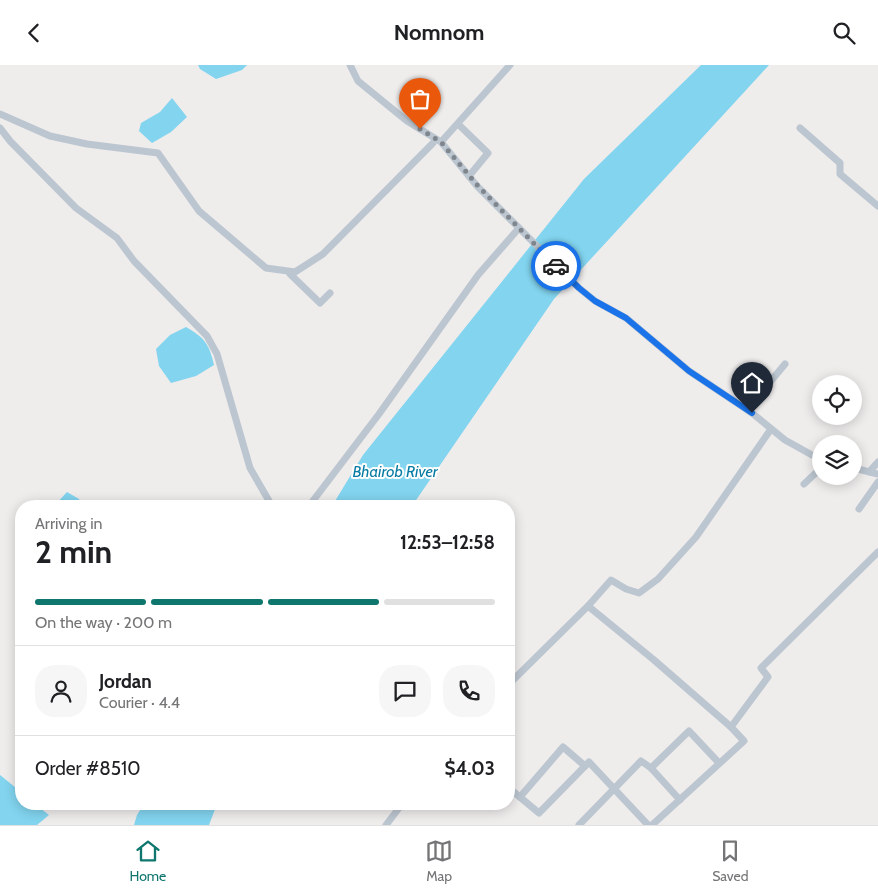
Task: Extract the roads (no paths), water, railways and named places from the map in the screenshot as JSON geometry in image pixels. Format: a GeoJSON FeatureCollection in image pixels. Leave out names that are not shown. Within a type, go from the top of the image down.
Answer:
{"type":"FeatureCollection","features":[{"type":"Feature","properties":{"kind":"street"},"geometry":{"type":"LineString","coordinates":[[350,65],[358,81],[407,121],[441,142],[469,176],[579,288],[595,301],[626,318],[689,371],[752,413],[785,440],[812,455]]}},
{"type":"Feature","properties":{"kind":"street"},"geometry":{"type":"LineString","coordinates":[[441,142],[510,65]]}},
{"type":"Feature","properties":{"kind":"street"},"geometry":{"type":"LineString","coordinates":[[0,114],[50,136],[87,144],[158,153],[199,211],[266,268],[295,272],[323,254],[433,143]]}},
{"type":"Feature","properties":{"kind":"street"},"geometry":{"type":"LineString","coordinates":[[458,124],[488,153],[469,176]]}},
{"type":"Feature","properties":{"kind":"street"},"geometry":{"type":"LineString","coordinates":[[0,128],[10,141],[76,208],[117,238],[134,261],[207,336],[218,353],[250,468],[269,500]]}},
{"type":"Feature","properties":{"kind":"street"},"geometry":{"type":"LineString","coordinates":[[800,128],[840,163],[840,174],[878,206]]}},
{"type":"Feature","properties":{"kind":"street"},"geometry":{"type":"LineString","coordinates":[[314,500],[379,414],[478,275],[519,228]]}},
{"type":"Feature","properties":{"kind":"street"},"geometry":{"type":"LineString","coordinates":[[290,273],[320,303],[330,293]]}},
{"type":"Feature","properties":{"kind":"street"},"geometry":{"type":"LineString","coordinates":[[751,405],[785,364]]}},
{"type":"Feature","properties":{"kind":"street"},"geometry":{"type":"LineString","coordinates":[[515,677],[588,606],[611,580],[626,589],[639,593],[658,579],[696,537],[771,429]]}},
{"type":"Feature","properties":{"kind":"street"},"geometry":{"type":"LineString","coordinates":[[869,472],[878,462]]}},
{"type":"Feature","properties":{"kind":"street"},"geometry":{"type":"LineString","coordinates":[[862,470],[878,474]]}},
{"type":"Feature","properties":{"kind":"street"},"geometry":{"type":"LineString","coordinates":[[804,484],[812,476]]}},
{"type":"Feature","properties":{"kind":"street"},"geometry":{"type":"LineString","coordinates":[[859,509],[878,482]]}},
{"type":"Feature","properties":{"kind":"street"},"geometry":{"type":"LineString","coordinates":[[731,727],[768,677],[761,668],[878,552]]}},
{"type":"Feature","properties":{"kind":"street"},"geometry":{"type":"LineString","coordinates":[[588,606],[654,660],[731,727],[744,741],[652,825]]}},
{"type":"Feature","properties":{"kind":"street"},"geometry":{"type":"LineString","coordinates":[[651,768],[689,731],[719,763]]}},
{"type":"Feature","properties":{"kind":"street"},"geometry":{"type":"LineString","coordinates":[[520,797],[563,747],[585,766]]}},
{"type":"Feature","properties":{"kind":"street"},"geometry":{"type":"LineString","coordinates":[[579,825],[642,761],[651,768],[680,800]]}},
{"type":"Feature","properties":{"kind":"street"},"geometry":{"type":"LineString","coordinates":[[515,793],[538,813],[588,763],[648,825]]}},
{"type":"Feature","properties":{"kind":"street"},"geometry":{"type":"LineString","coordinates":[[386,825],[397,810]]}},
{"type":"Feature","properties":{"kind":"water"},"geometry":{"type":"Polygon","coordinates":[[[198,65],[247,65],[242,70],[216,79],[200,69],[198,65]]]}},
{"type":"Feature","properties":{"kind":"water","name":"Bhairob River"},"geometry":{"type":"Polygon","coordinates":[[[701,65],[769,65],[554,299],[416,500],[336,500],[363,455],[584,179],[701,65]]]}},
{"type":"Feature","properties":{"kind":"water"},"geometry":{"type":"Polygon","coordinates":[[[172,98],[187,117],[171,132],[152,143],[139,131],[141,123],[160,112],[172,98]]]}},
{"type":"Feature","properties":{"kind":"water"},"geometry":{"type":"Polygon","coordinates":[[[186,327],[205,342],[214,365],[196,376],[171,383],[159,366],[156,349],[170,335],[186,327]]]}},
{"type":"Feature","properties":{"kind":"water"},"geometry":{"type":"Polygon","coordinates":[[[67,492],[79,500],[60,500],[67,492]]]}},
{"type":"Feature","properties":{"kind":"water"},"geometry":{"type":"Polygon","coordinates":[[[0,775],[15,787],[15,810],[43,810],[49,815],[37,825],[0,825],[0,775]]]}},
{"type":"Feature","properties":{"kind":"water"},"geometry":{"type":"Polygon","coordinates":[[[140,810],[215,810],[209,825],[134,825],[140,810]]]}}]}
